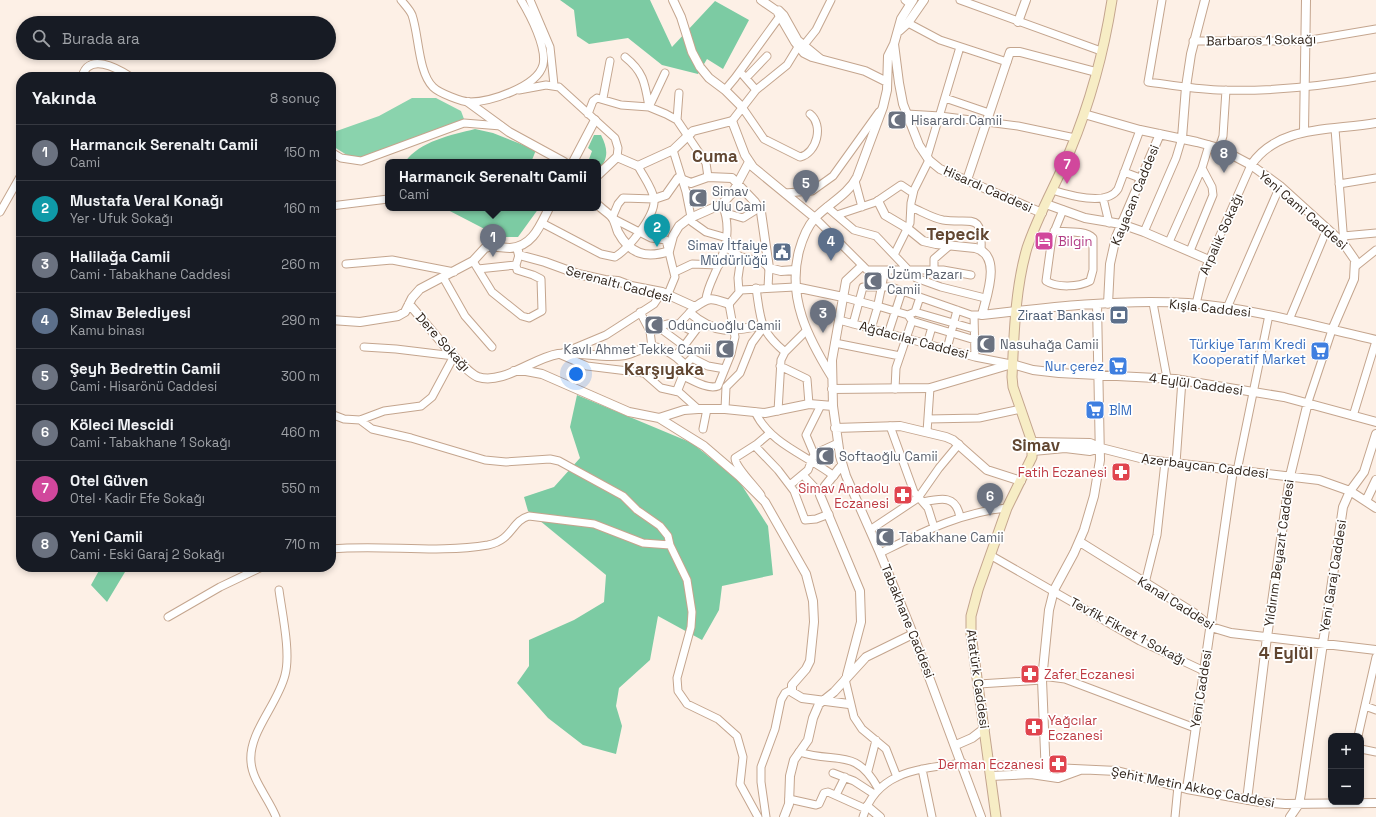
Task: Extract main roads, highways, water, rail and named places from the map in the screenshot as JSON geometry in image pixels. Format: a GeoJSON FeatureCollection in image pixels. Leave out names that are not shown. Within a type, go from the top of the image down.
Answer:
{"type":"FeatureCollection","features":[{"type":"Feature","properties":{"kind":"main road","name":"Atatürk Caddesi"},"geometry":{"type":"LineString","coordinates":[[996,817],[971,634],[971,616],[974,600],[1007,508],[1029,464],[1032,446],[1012,381],[1012,364],[1017,311],[1026,254],[1084,114],[1096,72],[1112,0]]}},
{"type":"Feature","properties":{"kind":"place","name":"Hisarardı Camii"},"geometry":{"type":"Point","coordinates":[897,120]}},
{"type":"Feature","properties":{"kind":"place","name":"Yeni Camii"},"geometry":{"type":"Point","coordinates":[1224,173]}},
{"type":"Feature","properties":{"kind":"place","name":"Otel Güven"},"geometry":{"type":"Point","coordinates":[1067,184]}},
{"type":"Feature","properties":{"kind":"place","name":"Simav Ulu Cami"},"geometry":{"type":"Point","coordinates":[698,198]}},
{"type":"Feature","properties":{"kind":"place","name":"Şeyh Bedrettin Camii"},"geometry":{"type":"Point","coordinates":[806,203]}},
{"type":"Feature","properties":{"kind":"place","name":"Bilgin"},"geometry":{"type":"Point","coordinates":[1044,241]}},
{"type":"Feature","properties":{"kind":"place","name":"Mustafa Veral Konağı"},"geometry":{"type":"Point","coordinates":[657,247]}},
{"type":"Feature","properties":{"kind":"place","name":"Simav İtfaiye Müdürlüğü"},"geometry":{"type":"Point","coordinates":[782,252]}},
{"type":"Feature","properties":{"kind":"place","name":"Harmancık Serenaltı Camii"},"geometry":{"type":"Point","coordinates":[493,257]}},
{"type":"Feature","properties":{"kind":"place","name":"Simav Belediyesi"},"geometry":{"type":"Point","coordinates":[831,261]}},
{"type":"Feature","properties":{"kind":"place","name":"Üzüm Pazarı Camii"},"geometry":{"type":"Point","coordinates":[873,281]}},
{"type":"Feature","properties":{"kind":"place","name":"Ziraat Bankası"},"geometry":{"type":"Point","coordinates":[1119,315]}},
{"type":"Feature","properties":{"kind":"place","name":"Oduncuoğlu Camii"},"geometry":{"type":"Point","coordinates":[654,325]}},
{"type":"Feature","properties":{"kind":"place","name":"Halilağa Camii"},"geometry":{"type":"Point","coordinates":[823,333]}},
{"type":"Feature","properties":{"kind":"place","name":"Nasuhağa Camii"},"geometry":{"type":"Point","coordinates":[986,344]}},
{"type":"Feature","properties":{"kind":"place","name":"Kavlı Ahmet Tekke Camii"},"geometry":{"type":"Point","coordinates":[725,349]}},
{"type":"Feature","properties":{"kind":"place","name":"Türkiye Tarım Kredi Kooperatif Market"},"geometry":{"type":"Point","coordinates":[1320,351]}},
{"type":"Feature","properties":{"kind":"place","name":"Nur çerez"},"geometry":{"type":"Point","coordinates":[1118,366]}},
{"type":"Feature","properties":{"kind":"place","name":"BİM"},"geometry":{"type":"Point","coordinates":[1095,410]}},
{"type":"Feature","properties":{"kind":"place","name":"Softaoğlu Camii"},"geometry":{"type":"Point","coordinates":[825,456]}},
{"type":"Feature","properties":{"kind":"place","name":"Fatih Eczanesi"},"geometry":{"type":"Point","coordinates":[1121,472]}},
{"type":"Feature","properties":{"kind":"place","name":"Simav Anadolu Eczanesi"},"geometry":{"type":"Point","coordinates":[903,495]}},
{"type":"Feature","properties":{"kind":"place","name":"Köleci Mescidi"},"geometry":{"type":"Point","coordinates":[990,516]}},
{"type":"Feature","properties":{"kind":"place","name":"Tabakhane Camii"},"geometry":{"type":"Point","coordinates":[885,537]}},
{"type":"Feature","properties":{"kind":"place","name":"Zafer Eczanesi"},"geometry":{"type":"Point","coordinates":[1030,674]}},
{"type":"Feature","properties":{"kind":"place","name":"Yağcılar Eczanesi"},"geometry":{"type":"Point","coordinates":[1034,727]}},
{"type":"Feature","properties":{"kind":"place","name":"Derman Eczanesi"},"geometry":{"type":"Point","coordinates":[1058,764]}},
{"type":"Feature","properties":{"kind":"district","name":"Cuma"},"geometry":{"type":"Point","coordinates":[715,156]}},
{"type":"Feature","properties":{"kind":"district","name":"Tepecik"},"geometry":{"type":"Point","coordinates":[958,234]}},
{"type":"Feature","properties":{"kind":"district","name":"Karşıyaka"},"geometry":{"type":"Point","coordinates":[664,369]}},
{"type":"Feature","properties":{"kind":"district","name":"Simav"},"geometry":{"type":"Point","coordinates":[1036,445]}},
{"type":"Feature","properties":{"kind":"district","name":"4 Eylül"},"geometry":{"type":"Point","coordinates":[1286,653]}}]}
